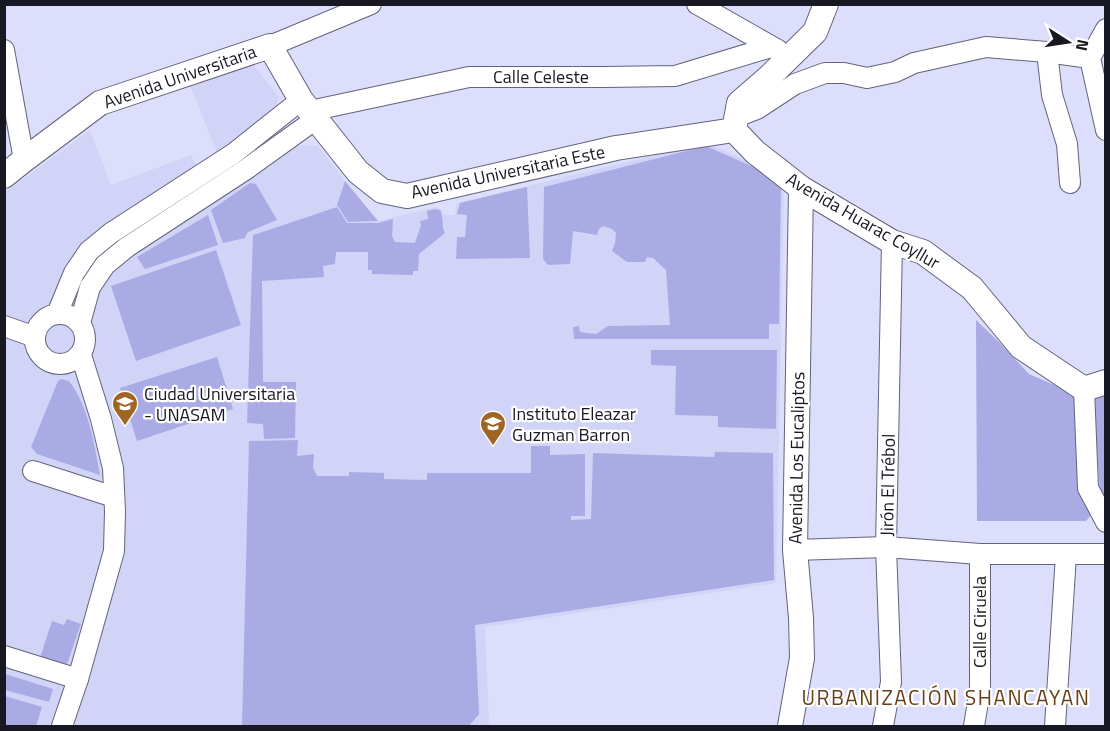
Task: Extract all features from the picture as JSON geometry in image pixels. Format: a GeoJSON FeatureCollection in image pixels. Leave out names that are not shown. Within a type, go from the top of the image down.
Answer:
{"type":"FeatureCollection","features":[{"type":"Feature","properties":{"kind":"main road"},"geometry":{"type":"LineString","coordinates":[[730,121],[780,51],[815,32],[826,4]]}},
{"type":"Feature","properties":{"kind":"main road","name":"Avenida Universitaria Este"},"geometry":{"type":"LineString","coordinates":[[270,46],[309,110],[358,172],[382,191],[407,196],[730,121]]}},
{"type":"Feature","properties":{"kind":"main road","name":"Avenida Universitaria"},"geometry":{"type":"LineString","coordinates":[[4,176],[100,103],[270,46]]}},
{"type":"Feature","properties":{"kind":"main road","name":"Avenida Huarac Coyllur"},"geometry":{"type":"LineString","coordinates":[[730,121],[755,152],[801,189],[892,242],[923,252],[972,288],[1021,347],[1095,385]]}},
{"type":"Feature","properties":{"kind":"main road","name":"Avenida Los Eucaliptos"},"geometry":{"type":"LineString","coordinates":[[790,726],[802,657],[795,550],[801,189]]}},
{"type":"Feature","properties":{"kind":"street"},"geometry":{"type":"LineString","coordinates":[[697,4],[780,51]]}},
{"type":"Feature","properties":{"kind":"street"},"geometry":{"type":"LineString","coordinates":[[270,46],[362,6]]}},
{"type":"Feature","properties":{"kind":"street"},"geometry":{"type":"LineString","coordinates":[[1106,29],[1090,58],[1106,130]]}},
{"type":"Feature","properties":{"kind":"street"},"geometry":{"type":"LineString","coordinates":[[730,121],[758,109],[795,84],[825,74],[844,73],[867,78],[895,72],[914,63],[986,47],[1090,58]]}},
{"type":"Feature","properties":{"kind":"street"},"geometry":{"type":"LineString","coordinates":[[4,50],[24,160]]}},
{"type":"Feature","properties":{"kind":"street","name":"Calle Celeste"},"geometry":{"type":"LineString","coordinates":[[309,110],[469,77],[675,76],[780,51]]}},
{"type":"Feature","properties":{"kind":"street"},"geometry":{"type":"LineString","coordinates":[[1047,52],[1052,95],[1067,144],[1070,183]]}},
{"type":"Feature","properties":{"kind":"street"},"geometry":{"type":"LineString","coordinates":[[57,314],[74,273],[89,251],[111,233],[233,154],[309,110]]}},
{"type":"Feature","properties":{"kind":"street"},"geometry":{"type":"LineString","coordinates":[[80,323],[90,287],[105,265],[127,247],[245,170],[309,110]]}},
{"type":"Feature","properties":{"kind":"street","name":"Jirón El Trébol"},"geometry":{"type":"LineString","coordinates":[[883,726],[891,682],[886,547],[892,242]]}},
{"type":"Feature","properties":{"kind":"street"},"geometry":{"type":"LineString","coordinates":[[65,314],[74,317],[80,323],[86,339],[81,355],[75,361],[59,365],[44,359],[35,345],[37,329],[42,322],[48,317],[65,314]]}},
{"type":"Feature","properties":{"kind":"street"},"geometry":{"type":"LineString","coordinates":[[4,326],[35,337]]}},
{"type":"Feature","properties":{"kind":"street"},"geometry":{"type":"LineString","coordinates":[[62,726],[78,679],[114,551],[112,468],[101,420],[81,355]]}},
{"type":"Feature","properties":{"kind":"street"},"geometry":{"type":"LineString","coordinates":[[1095,385],[1088,488],[1106,522]]}},
{"type":"Feature","properties":{"kind":"street"},"geometry":{"type":"LineString","coordinates":[[33,471],[114,496]]}},
{"type":"Feature","properties":{"kind":"street"},"geometry":{"type":"LineString","coordinates":[[795,550],[886,547],[980,554],[1106,554]]}},
{"type":"Feature","properties":{"kind":"street","name":"Calle Ciruela"},"geometry":{"type":"LineString","coordinates":[[974,726],[980,690],[980,554]]}},
{"type":"Feature","properties":{"kind":"street"},"geometry":{"type":"LineString","coordinates":[[1055,726],[1066,555]]}},
{"type":"Feature","properties":{"kind":"street"},"geometry":{"type":"LineString","coordinates":[[4,656],[78,679]]}},
{"type":"Feature","properties":{"kind":"shaded area"},"geometry":{"type":"Polygon","coordinates":[[[245,65],[256,68],[279,97],[274,114],[299,146],[318,146],[345,181],[337,205],[348,222],[378,221],[436,207],[441,209],[444,215],[455,215],[457,203],[707,143],[759,166],[784,184],[776,583],[485,627],[489,726],[5,726],[4,193],[90,130],[111,185],[191,155],[196,165],[217,153],[190,85],[245,65]]]}},
{"type":"Feature","properties":{"kind":"shaded area"},"geometry":{"type":"Polygon","coordinates":[[[706,146],[758,169],[781,186],[779,324],[769,324],[769,339],[574,339],[573,327],[579,326],[580,332],[596,334],[608,326],[670,325],[666,270],[653,258],[647,257],[645,262],[627,262],[612,251],[616,233],[603,226],[597,235],[573,231],[570,264],[548,265],[543,259],[544,187],[706,146]]]}},
{"type":"Feature","properties":{"kind":"shaded area"},"geometry":{"type":"Polygon","coordinates":[[[345,181],[378,221],[348,222],[337,205],[345,181]]]}},
{"type":"Feature","properties":{"kind":"shaded area"},"geometry":{"type":"Polygon","coordinates":[[[250,183],[256,184],[277,220],[248,232],[245,238],[223,243],[211,210],[250,183]]]}},
{"type":"Feature","properties":{"kind":"shaded area"},"geometry":{"type":"Polygon","coordinates":[[[527,187],[530,258],[456,259],[457,237],[465,237],[467,215],[457,214],[460,203],[527,187]]]}},
{"type":"Feature","properties":{"kind":"shaded area"},"geometry":{"type":"Polygon","coordinates":[[[337,207],[347,223],[378,223],[393,219],[392,236],[395,242],[415,243],[421,225],[420,221],[428,219],[427,211],[440,210],[445,233],[419,254],[418,271],[413,271],[413,275],[372,274],[372,270],[368,270],[368,252],[336,252],[335,264],[323,266],[324,277],[262,281],[263,382],[296,382],[295,438],[264,439],[263,424],[247,423],[253,235],[337,207]]]}},
{"type":"Feature","properties":{"kind":"shaded area"},"geometry":{"type":"Polygon","coordinates":[[[208,215],[218,245],[145,269],[137,257],[208,215]]]}},
{"type":"Feature","properties":{"kind":"shaded area"},"geometry":{"type":"Polygon","coordinates":[[[216,250],[241,325],[136,361],[111,286],[216,250]]]}},
{"type":"Feature","properties":{"kind":"shaded area"},"geometry":{"type":"Polygon","coordinates":[[[976,320],[1029,374],[1073,393],[1076,397],[1078,491],[1092,514],[1086,521],[977,521],[976,320]]]}},
{"type":"Feature","properties":{"kind":"shaded area"},"geometry":{"type":"Polygon","coordinates":[[[651,350],[777,350],[776,429],[718,427],[718,416],[675,415],[676,366],[651,365],[651,350]]]}},
{"type":"Feature","properties":{"kind":"shaded area"},"geometry":{"type":"Polygon","coordinates":[[[217,357],[233,409],[137,441],[120,388],[217,357]]]}},
{"type":"Feature","properties":{"kind":"shaded area"},"geometry":{"type":"Polygon","coordinates":[[[61,379],[69,381],[86,414],[100,475],[37,454],[31,447],[58,381],[61,379]]]}},
{"type":"Feature","properties":{"kind":"shaded area"},"geometry":{"type":"Polygon","coordinates":[[[1105,396],[1105,507],[1100,496],[1094,397],[1105,396]]]}},
{"type":"Feature","properties":{"kind":"shaded area"},"geometry":{"type":"Polygon","coordinates":[[[298,440],[297,456],[314,454],[313,468],[317,476],[349,476],[349,472],[384,473],[384,479],[427,480],[427,473],[531,473],[531,446],[550,446],[550,455],[585,454],[585,516],[571,516],[571,520],[591,519],[593,453],[714,457],[715,452],[773,453],[774,580],[475,625],[479,714],[469,726],[242,726],[249,441],[298,440]]]}},
{"type":"Feature","properties":{"kind":"shaded area"},"geometry":{"type":"Polygon","coordinates":[[[67,619],[81,624],[66,667],[40,658],[52,621],[64,625],[67,619]]]}},
{"type":"Feature","properties":{"kind":"shaded area"},"geometry":{"type":"Polygon","coordinates":[[[5,674],[53,689],[49,702],[5,690],[5,674]]]}},
{"type":"Feature","properties":{"kind":"shaded area"},"geometry":{"type":"Polygon","coordinates":[[[5,696],[42,707],[36,726],[5,726],[5,696]]]}},
{"type":"Feature","properties":{"kind":"place","name":"Ciudad Universitaria - UNASAM"},"geometry":{"type":"Point","coordinates":[125,427]}},
{"type":"Feature","properties":{"kind":"place","name":"Instituto Eleazar Guzman Barron"},"geometry":{"type":"Point","coordinates":[493,447]}},
{"type":"Feature","properties":{"kind":"district","name":"URBANIZACIÓN SHANCAYAN"},"geometry":{"type":"Point","coordinates":[946,698]}}]}
